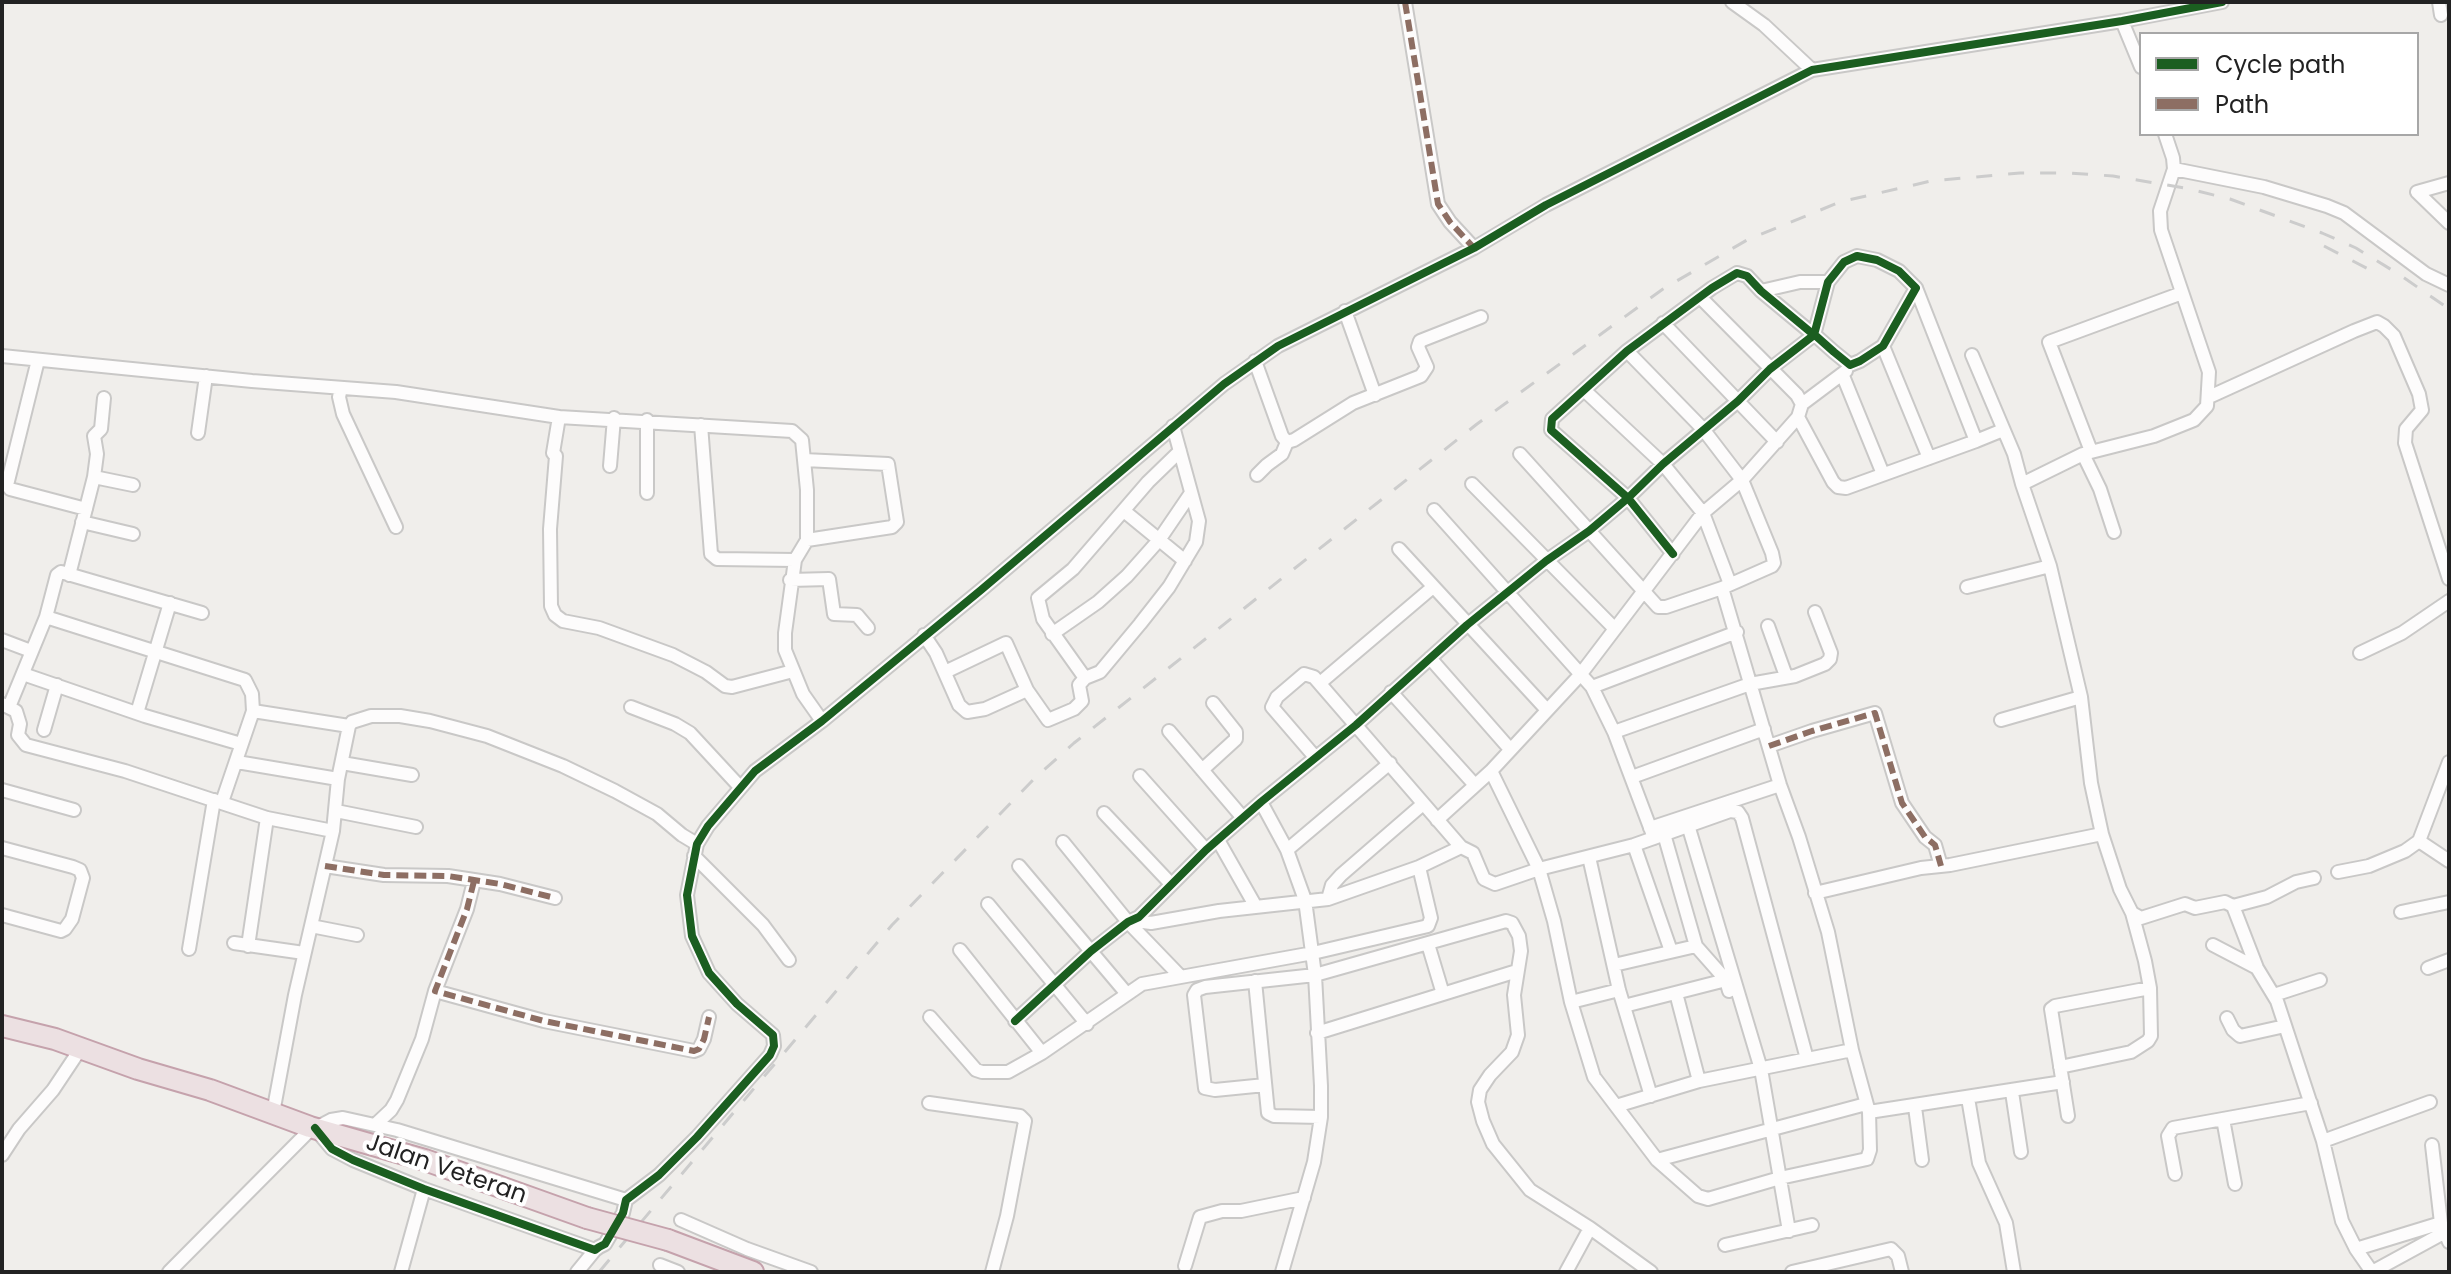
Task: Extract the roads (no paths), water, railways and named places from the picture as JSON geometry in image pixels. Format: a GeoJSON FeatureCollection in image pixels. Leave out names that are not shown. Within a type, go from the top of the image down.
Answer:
{"type":"FeatureCollection","features":[{"type":"Feature","properties":{"kind":"highway","name":"Jalan Veteran"},"geometry":{"type":"LineString","coordinates":[[2,1026],[81,1048],[315,1128],[425,1160],[587,1218],[668,1240],[753,1272]]}},
{"type":"Feature","properties":{"kind":"street"},"geometry":{"type":"LineString","coordinates":[[1405,2],[1438,204],[1474,248]]}},
{"type":"Feature","properties":{"kind":"street"},"geometry":{"type":"LineString","coordinates":[[1732,2],[1764,25],[1812,70]]}},
{"type":"Feature","properties":{"kind":"street"},"geometry":{"type":"LineString","coordinates":[[577,1272],[595,1250],[605,1244],[623,1213],[626,1200],[659,1175],[697,1137],[770,1055],[774,1046],[773,1035],[719,986],[696,951],[687,904],[695,850],[708,826],[755,771],[822,721],[1173,426],[1255,361],[1345,311],[1474,248],[1546,205],[1812,70],[2222,2]]}},
{"type":"Feature","properties":{"kind":"street"},"geometry":{"type":"LineString","coordinates":[[2122,21],[2139,62]]}},
{"type":"Feature","properties":{"kind":"street"},"geometry":{"type":"LineString","coordinates":[[2022,484],[2087,453],[2154,436],[2194,420],[2207,406],[2209,372],[2161,230],[2160,211],[2174,169],[2166,136]]}},
{"type":"Feature","properties":{"kind":"street"},"geometry":{"type":"LineString","coordinates":[[2174,169],[2264,187],[2344,213],[2426,274],[2449,285]]}},
{"type":"Feature","properties":{"kind":"street"},"geometry":{"type":"LineString","coordinates":[[2449,183],[2417,192],[2449,223]]}},
{"type":"Feature","properties":{"kind":"street"},"geometry":{"type":"LineString","coordinates":[[1015,1021],[1091,951],[1133,920],[1206,850],[1356,725],[1467,625],[1546,561],[1589,531],[1738,401],[1770,369],[1814,335],[1828,282],[1844,262],[1857,256],[1877,260],[1899,271],[1916,288],[1976,441]]}},
{"type":"Feature","properties":{"kind":"street"},"geometry":{"type":"LineString","coordinates":[[1673,554],[1628,498],[1551,430],[1552,419],[1663,323],[1740,273],[1814,335],[1847,370],[1883,474]]}},
{"type":"Feature","properties":{"kind":"street"},"geometry":{"type":"LineString","coordinates":[[1761,291],[1800,282],[1828,282]]}},
{"type":"Feature","properties":{"kind":"street"},"geometry":{"type":"LineString","coordinates":[[1437,820],[1491,771],[1509,748],[1580,675],[1703,513],[1742,480],[1800,411],[1847,370],[1883,346],[1916,288]]}},
{"type":"Feature","properties":{"kind":"street"},"geometry":{"type":"LineString","coordinates":[[2114,532],[2049,342],[2182,293]]}},
{"type":"Feature","properties":{"kind":"street"},"geometry":{"type":"LineString","coordinates":[[1700,297],[1797,395],[1800,411],[1838,487],[1846,488],[2003,430]]}},
{"type":"Feature","properties":{"kind":"street"},"geometry":{"type":"LineString","coordinates":[[1345,311],[1375,395]]}},
{"type":"Feature","properties":{"kind":"street"},"geometry":{"type":"LineString","coordinates":[[1287,442],[1353,403],[1421,376],[1427,367],[1418,347],[1420,341],[1481,317]]}},
{"type":"Feature","properties":{"kind":"street"},"geometry":{"type":"LineString","coordinates":[[2209,397],[2354,331],[2377,322],[2384,326],[2401,350],[2419,394],[2422,410],[2406,429],[2405,443],[2449,579]]}},
{"type":"Feature","properties":{"kind":"street"},"geometry":{"type":"LineString","coordinates":[[1663,323],[1777,442]]}},
{"type":"Feature","properties":{"kind":"street"},"geometry":{"type":"LineString","coordinates":[[1883,346],[1929,458]]}},
{"type":"Feature","properties":{"kind":"street"},"geometry":{"type":"LineString","coordinates":[[1520,454],[1655,606],[1661,608],[1726,586],[1774,563],[1742,480],[1703,429],[1627,351]]}},
{"type":"Feature","properties":{"kind":"street"},"geometry":{"type":"LineString","coordinates":[[1972,355],[2014,454],[2050,566],[2081,697],[2091,783],[2102,834],[2120,889],[2132,913],[2150,988],[2151,1030],[2148,1041],[2131,1052],[2060,1067]]}},
{"type":"Feature","properties":{"kind":"street"},"geometry":{"type":"LineString","coordinates":[[2,356],[396,392],[559,417],[792,431],[802,440],[807,540],[795,560],[790,580],[784,641],[803,694],[822,721]]}},
{"type":"Feature","properties":{"kind":"street"},"geometry":{"type":"LineString","coordinates":[[38,360],[8,487],[133,534]]}},
{"type":"Feature","properties":{"kind":"street"},"geometry":{"type":"LineString","coordinates":[[1255,361],[1282,436],[1287,442]]}},
{"type":"Feature","properties":{"kind":"street"},"geometry":{"type":"LineString","coordinates":[[198,433],[206,376]]}},
{"type":"Feature","properties":{"kind":"street"},"geometry":{"type":"LineString","coordinates":[[341,388],[339,397],[343,414],[396,527]]}},
{"type":"Feature","properties":{"kind":"street"},"geometry":{"type":"LineString","coordinates":[[1491,771],[1539,869],[1554,921],[1571,1002],[1594,1077],[1657,1160],[1703,1198],[1712,1199],[1780,1178],[1867,1159],[1870,1150],[1867,1108],[1828,932],[1780,785],[1703,513],[1663,464],[1584,390]]}},
{"type":"Feature","properties":{"kind":"street"},"geometry":{"type":"LineString","coordinates":[[69,575],[94,477],[97,454],[94,436],[101,429],[104,398]]}},
{"type":"Feature","properties":{"kind":"street"},"geometry":{"type":"LineString","coordinates":[[559,417],[553,453],[556,456],[550,529],[551,606],[555,615],[563,621],[599,628],[673,655],[725,686],[732,687],[793,671]]}},
{"type":"Feature","properties":{"kind":"street"},"geometry":{"type":"LineString","coordinates":[[610,466],[614,418]]}},
{"type":"Feature","properties":{"kind":"street"},"geometry":{"type":"LineString","coordinates":[[647,420],[647,493]]}},
{"type":"Feature","properties":{"kind":"street"},"geometry":{"type":"LineString","coordinates":[[701,425],[713,556],[717,559],[795,560]]}},
{"type":"Feature","properties":{"kind":"street"},"geometry":{"type":"LineString","coordinates":[[945,672],[1006,643],[1027,690],[1044,716],[1053,720],[1082,701],[1079,685],[1085,678],[1100,672],[1140,624],[1185,561],[1199,533],[1199,521],[1173,426]]}},
{"type":"Feature","properties":{"kind":"street"},"geometry":{"type":"LineString","coordinates":[[1257,475],[1282,454],[1287,442]]}},
{"type":"Feature","properties":{"kind":"street"},"geometry":{"type":"LineString","coordinates":[[1085,678],[1043,619],[1038,598],[1073,569],[1180,451]]}},
{"type":"Feature","properties":{"kind":"street"},"geometry":{"type":"LineString","coordinates":[[804,460],[887,463],[897,522],[892,527],[807,540]]}},
{"type":"Feature","properties":{"kind":"street"},"geometry":{"type":"LineString","coordinates":[[94,477],[133,485]]}},
{"type":"Feature","properties":{"kind":"street"},"geometry":{"type":"LineString","coordinates":[[1472,484],[1614,628]]}},
{"type":"Feature","properties":{"kind":"street"},"geometry":{"type":"LineString","coordinates":[[1052,634],[1110,592],[1159,540],[1191,493]]}},
{"type":"Feature","properties":{"kind":"street"},"geometry":{"type":"LineString","coordinates":[[1434,510],[1592,687],[1656,833],[1696,946],[1726,980],[1757,1070]]}},
{"type":"Feature","properties":{"kind":"street"},"geometry":{"type":"LineString","coordinates":[[1124,511],[1185,561]]}},
{"type":"Feature","properties":{"kind":"street"},"geometry":{"type":"LineString","coordinates":[[1399,549],[1547,710]]}},
{"type":"Feature","properties":{"kind":"street"},"geometry":{"type":"LineString","coordinates":[[1967,587],[2050,566]]}},
{"type":"Feature","properties":{"kind":"street"},"geometry":{"type":"LineString","coordinates":[[202,613],[63,572],[57,575],[46,617],[23,674],[6,705],[16,711],[18,735],[26,745],[125,771],[267,818],[333,831]]}},
{"type":"Feature","properties":{"kind":"street"},"geometry":{"type":"LineString","coordinates":[[790,580],[830,579],[834,614],[855,615],[868,628]]}},
{"type":"Feature","properties":{"kind":"street"},"geometry":{"type":"LineString","coordinates":[[1320,683],[1433,587]]}},
{"type":"Feature","properties":{"kind":"street"},"geometry":{"type":"LineString","coordinates":[[2360,653],[2402,633],[2449,601]]}},
{"type":"Feature","properties":{"kind":"street"},"geometry":{"type":"LineString","coordinates":[[137,713],[170,603]]}},
{"type":"Feature","properties":{"kind":"street"},"geometry":{"type":"LineString","coordinates":[[1614,732],[1750,684],[1805,673],[1830,659],[1831,653],[1815,612]]}},
{"type":"Feature","properties":{"kind":"street"},"geometry":{"type":"LineString","coordinates":[[46,617],[245,680],[252,694],[253,711],[237,762],[218,801],[189,949]]}},
{"type":"Feature","properties":{"kind":"street"},"geometry":{"type":"LineString","coordinates":[[1768,626],[1786,676]]}},
{"type":"Feature","properties":{"kind":"street"},"geometry":{"type":"LineString","coordinates":[[1592,687],[1737,632]]}},
{"type":"Feature","properties":{"kind":"street"},"geometry":{"type":"LineString","coordinates":[[924,635],[959,705],[967,712],[985,709],[1027,690]]}},
{"type":"Feature","properties":{"kind":"street"},"geometry":{"type":"LineString","coordinates":[[2,640],[31,651]]}},
{"type":"Feature","properties":{"kind":"street"},"geometry":{"type":"LineString","coordinates":[[1430,658],[1509,748]]}},
{"type":"Feature","properties":{"kind":"street"},"geometry":{"type":"LineString","coordinates":[[23,674],[241,744]]}},
{"type":"Feature","properties":{"kind":"street"},"geometry":{"type":"LineString","coordinates":[[1315,757],[1272,707],[1277,697],[1304,674],[1320,683],[1461,847],[1473,853],[1484,879],[1500,884],[1539,869],[1634,845],[1656,833],[1780,785]]}},
{"type":"Feature","properties":{"kind":"street"},"geometry":{"type":"LineString","coordinates":[[44,730],[57,685]]}},
{"type":"Feature","properties":{"kind":"street"},"geometry":{"type":"LineString","coordinates":[[1391,692],[1474,784]]}},
{"type":"Feature","properties":{"kind":"street"},"geometry":{"type":"LineString","coordinates":[[2001,720],[2081,697]]}},
{"type":"Feature","properties":{"kind":"street"},"geometry":{"type":"LineString","coordinates":[[1202,770],[1237,736],[1213,703]]}},
{"type":"Feature","properties":{"kind":"street"},"geometry":{"type":"LineString","coordinates":[[631,707],[690,733],[740,787]]}},
{"type":"Feature","properties":{"kind":"street"},"geometry":{"type":"LineString","coordinates":[[253,711],[349,726]]}},
{"type":"Feature","properties":{"kind":"street"},"geometry":{"type":"LineString","coordinates":[[1769,746],[1875,713],[1902,803],[1925,837],[1935,845],[1941,866]]}},
{"type":"Feature","properties":{"kind":"street"},"geometry":{"type":"LineString","coordinates":[[273,1113],[304,953],[333,831],[338,779],[349,726],[358,719],[400,716],[487,736],[563,766],[657,814],[682,835],[763,925],[789,960]]}},
{"type":"Feature","properties":{"kind":"street"},"geometry":{"type":"LineString","coordinates":[[1632,777],[1764,729]]}},
{"type":"Feature","properties":{"kind":"street"},"geometry":{"type":"LineString","coordinates":[[1169,731],[1243,818]]}},
{"type":"Feature","properties":{"kind":"street"},"geometry":{"type":"LineString","coordinates":[[237,762],[338,779]]}},
{"type":"Feature","properties":{"kind":"street"},"geometry":{"type":"LineString","coordinates":[[2338,872],[2369,866],[2405,851],[2419,841],[2449,762]]}},
{"type":"Feature","properties":{"kind":"street"},"geometry":{"type":"LineString","coordinates":[[342,763],[412,775]]}},
{"type":"Feature","properties":{"kind":"street"},"geometry":{"type":"LineString","coordinates":[[1287,850],[1390,763]]}},
{"type":"Feature","properties":{"kind":"street"},"geometry":{"type":"LineString","coordinates":[[1140,776],[1206,850]]}},
{"type":"Feature","properties":{"kind":"street"},"geometry":{"type":"LineString","coordinates":[[2,790],[74,810]]}},
{"type":"Feature","properties":{"kind":"street"},"geometry":{"type":"LineString","coordinates":[[1261,802],[1287,850],[1305,900],[1315,975],[1321,1117],[1304,1198],[1282,1272]]}},
{"type":"Feature","properties":{"kind":"street"},"geometry":{"type":"LineString","coordinates":[[1328,899],[1332,885],[1341,875],[1423,804]]}},
{"type":"Feature","properties":{"kind":"street"},"geometry":{"type":"LineString","coordinates":[[336,811],[416,827]]}},
{"type":"Feature","properties":{"kind":"street"},"geometry":{"type":"LineString","coordinates":[[1656,833],[1730,811],[1741,815],[1807,1059]]}},
{"type":"Feature","properties":{"kind":"street"},"geometry":{"type":"LineString","coordinates":[[1104,813],[1171,884]]}},
{"type":"Feature","properties":{"kind":"street"},"geometry":{"type":"LineString","coordinates":[[267,818],[241,945],[304,953]]}},
{"type":"Feature","properties":{"kind":"street"},"geometry":{"type":"LineString","coordinates":[[1688,825],[1772,1128],[1789,1231]]}},
{"type":"Feature","properties":{"kind":"street"},"geometry":{"type":"LineString","coordinates":[[1815,893],[1921,868],[2102,834]]}},
{"type":"Feature","properties":{"kind":"street"},"geometry":{"type":"LineString","coordinates":[[1218,840],[1256,907]]}},
{"type":"Feature","properties":{"kind":"street"},"geometry":{"type":"LineString","coordinates":[[2419,841],[2449,861]]}},
{"type":"Feature","properties":{"kind":"street"},"geometry":{"type":"LineString","coordinates":[[1063,842],[1180,976]]}},
{"type":"Feature","properties":{"kind":"street"},"geometry":{"type":"LineString","coordinates":[[1634,845],[1671,951]]}},
{"type":"Feature","properties":{"kind":"street"},"geometry":{"type":"LineString","coordinates":[[1133,920],[1151,923],[1219,911],[1328,899],[1419,867],[1461,847]]}},
{"type":"Feature","properties":{"kind":"street"},"geometry":{"type":"LineString","coordinates":[[2,848],[73,867],[80,870],[83,878],[72,919],[61,931],[2,915]]}},
{"type":"Feature","properties":{"kind":"street"},"geometry":{"type":"LineString","coordinates":[[1589,857],[1619,990],[1651,1096]]}},
{"type":"Feature","properties":{"kind":"street"},"geometry":{"type":"LineString","coordinates":[[325,866],[384,875],[448,876],[500,884],[555,898]]}},
{"type":"Feature","properties":{"kind":"street"},"geometry":{"type":"LineString","coordinates":[[1019,866],[1127,994]]}},
{"type":"Feature","properties":{"kind":"street"},"geometry":{"type":"LineString","coordinates":[[930,1017],[976,1070],[1008,1072],[1087,1024],[1142,984],[1313,953],[1428,926],[1431,918],[1419,867]]}},
{"type":"Feature","properties":{"kind":"street"},"geometry":{"type":"LineString","coordinates":[[2132,913],[2141,918],[2185,904],[2195,908],[2225,902],[2233,906],[2267,897],[2296,882],[2314,878]]}},
{"type":"Feature","properties":{"kind":"street"},"geometry":{"type":"LineString","coordinates":[[375,1125],[397,1100],[422,1039],[435,991],[467,909],[474,881]]}},
{"type":"Feature","properties":{"kind":"street"},"geometry":{"type":"LineString","coordinates":[[2401,912],[2449,902]]}},
{"type":"Feature","properties":{"kind":"street"},"geometry":{"type":"LineString","coordinates":[[988,904],[1087,1024]]}},
{"type":"Feature","properties":{"kind":"street"},"geometry":{"type":"LineString","coordinates":[[2233,906],[2257,968],[2274,995],[2323,1141],[2342,1221],[2356,1249],[2372,1272],[2446,1232]]}},
{"type":"Feature","properties":{"kind":"street"},"geometry":{"type":"LineString","coordinates":[[1265,1085],[1215,1090],[1205,1088],[1194,995],[1197,990],[1315,975],[1509,922],[1515,927],[1520,943],[1514,995],[1518,1035],[1512,1052],[1480,1090],[1478,1102],[1493,1144],[1522,1182],[1538,1196],[1590,1228],[1651,1272]]}},
{"type":"Feature","properties":{"kind":"street"},"geometry":{"type":"LineString","coordinates":[[311,926],[357,935]]}},
{"type":"Feature","properties":{"kind":"street"},"geometry":{"type":"LineString","coordinates":[[1428,944],[1443,994]]}},
{"type":"Feature","properties":{"kind":"street"},"geometry":{"type":"LineString","coordinates":[[2213,945],[2257,968]]}},
{"type":"Feature","properties":{"kind":"street"},"geometry":{"type":"LineString","coordinates":[[1614,965],[1696,946]]}},
{"type":"Feature","properties":{"kind":"street"},"geometry":{"type":"LineString","coordinates":[[960,950],[1042,1053]]}},
{"type":"Feature","properties":{"kind":"street"},"geometry":{"type":"LineString","coordinates":[[2428,968],[2449,960]]}},
{"type":"Feature","properties":{"kind":"street"},"geometry":{"type":"LineString","coordinates":[[1317,1033],[1517,971]]}},
{"type":"Feature","properties":{"kind":"street"},"geometry":{"type":"LineString","coordinates":[[1624,1006],[1726,980]]}},
{"type":"Feature","properties":{"kind":"street"},"geometry":{"type":"LineString","coordinates":[[2274,995],[2320,980]]}},
{"type":"Feature","properties":{"kind":"street"},"geometry":{"type":"LineString","coordinates":[[1255,981],[1266,1107],[1270,1115],[1321,1117]]}},
{"type":"Feature","properties":{"kind":"street"},"geometry":{"type":"LineString","coordinates":[[2068,1116],[2052,1007],[2150,988]]}},
{"type":"Feature","properties":{"kind":"street"},"geometry":{"type":"LineString","coordinates":[[1571,1002],[1619,990]]}},
{"type":"Feature","properties":{"kind":"street"},"geometry":{"type":"LineString","coordinates":[[435,991],[544,1021],[694,1051],[699,1049],[704,1039],[709,1017]]}},
{"type":"Feature","properties":{"kind":"street"},"geometry":{"type":"LineString","coordinates":[[1676,993],[1699,1081]]}},
{"type":"Feature","properties":{"kind":"street"},"geometry":{"type":"LineString","coordinates":[[2227,1018],[2240,1036],[2285,1026]]}},
{"type":"Feature","properties":{"kind":"street"},"geometry":{"type":"LineString","coordinates":[[2,1155],[81,1048]]}},
{"type":"Feature","properties":{"kind":"street"},"geometry":{"type":"LineString","coordinates":[[1616,1106],[1699,1081],[1852,1050]]}},
{"type":"Feature","properties":{"kind":"street"},"geometry":{"type":"LineString","coordinates":[[1657,1160],[1772,1128],[1867,1108],[1915,1107],[2063,1082]]}},
{"type":"Feature","properties":{"kind":"street"},"geometry":{"type":"LineString","coordinates":[[2012,1092],[2021,1152]]}},
{"type":"Feature","properties":{"kind":"street"},"geometry":{"type":"LineString","coordinates":[[1968,1098],[1979,1163],[2006,1223],[2014,1272]]}},
{"type":"Feature","properties":{"kind":"street"},"geometry":{"type":"LineString","coordinates":[[2323,1141],[2430,1102]]}},
{"type":"Feature","properties":{"kind":"street"},"geometry":{"type":"LineString","coordinates":[[929,1103],[1020,1116],[1025,1121],[1007,1216],[992,1272]]}},
{"type":"Feature","properties":{"kind":"street"},"geometry":{"type":"LineString","coordinates":[[2175,1174],[2168,1136],[2171,1130],[2311,1103]]}},
{"type":"Feature","properties":{"kind":"street"},"geometry":{"type":"LineString","coordinates":[[1915,1107],[1922,1160]]}},
{"type":"Feature","properties":{"kind":"street"},"geometry":{"type":"LineString","coordinates":[[169,1272],[308,1132],[331,1120],[343,1118],[626,1200]]}},
{"type":"Feature","properties":{"kind":"street"},"geometry":{"type":"LineString","coordinates":[[2223,1119],[2235,1184]]}},
{"type":"Feature","properties":{"kind":"street"},"geometry":{"type":"LineString","coordinates":[[315,1128],[332,1149],[424,1189],[595,1250]]}},
{"type":"Feature","properties":{"kind":"street"},"geometry":{"type":"LineString","coordinates":[[2432,1145],[2446,1232]]}},
{"type":"Feature","properties":{"kind":"street"},"geometry":{"type":"LineString","coordinates":[[401,1272],[424,1189]]}},
{"type":"Feature","properties":{"kind":"street"},"geometry":{"type":"LineString","coordinates":[[1185,1266],[1200,1217],[1304,1198]]}},
{"type":"Feature","properties":{"kind":"street"},"geometry":{"type":"LineString","coordinates":[[681,1220],[747,1249],[811,1272]]}},
{"type":"Feature","properties":{"kind":"street"},"geometry":{"type":"LineString","coordinates":[[1725,1245],[1812,1225]]}},
{"type":"Feature","properties":{"kind":"street"},"geometry":{"type":"LineString","coordinates":[[1566,1272],[1590,1228]]}},
{"type":"Feature","properties":{"kind":"street"},"geometry":{"type":"LineString","coordinates":[[2356,1249],[2446,1232]]}},
{"type":"Feature","properties":{"kind":"street"},"geometry":{"type":"LineString","coordinates":[[1792,1272],[1849,1265],[1891,1249],[1898,1256],[1902,1272]]}},
{"type":"Feature","properties":{"kind":"street"},"geometry":{"type":"LineString","coordinates":[[660,1265],[678,1272]]}},
{"type":"Feature","properties":{"kind":"railway"},"geometry":{"type":"LineString","coordinates":[[599,1272],[892,925],[1035,778],[1074,743],[1477,424],[1663,289],[1747,240],[1840,202],[1931,181],[2020,173],[2113,176],[2230,199],[2322,233],[2356,248],[2449,309]]}},
{"type":"Feature","properties":{"kind":"railway"},"geometry":{"type":"LineString","coordinates":[[2324,246],[2374,272]]}}]}
